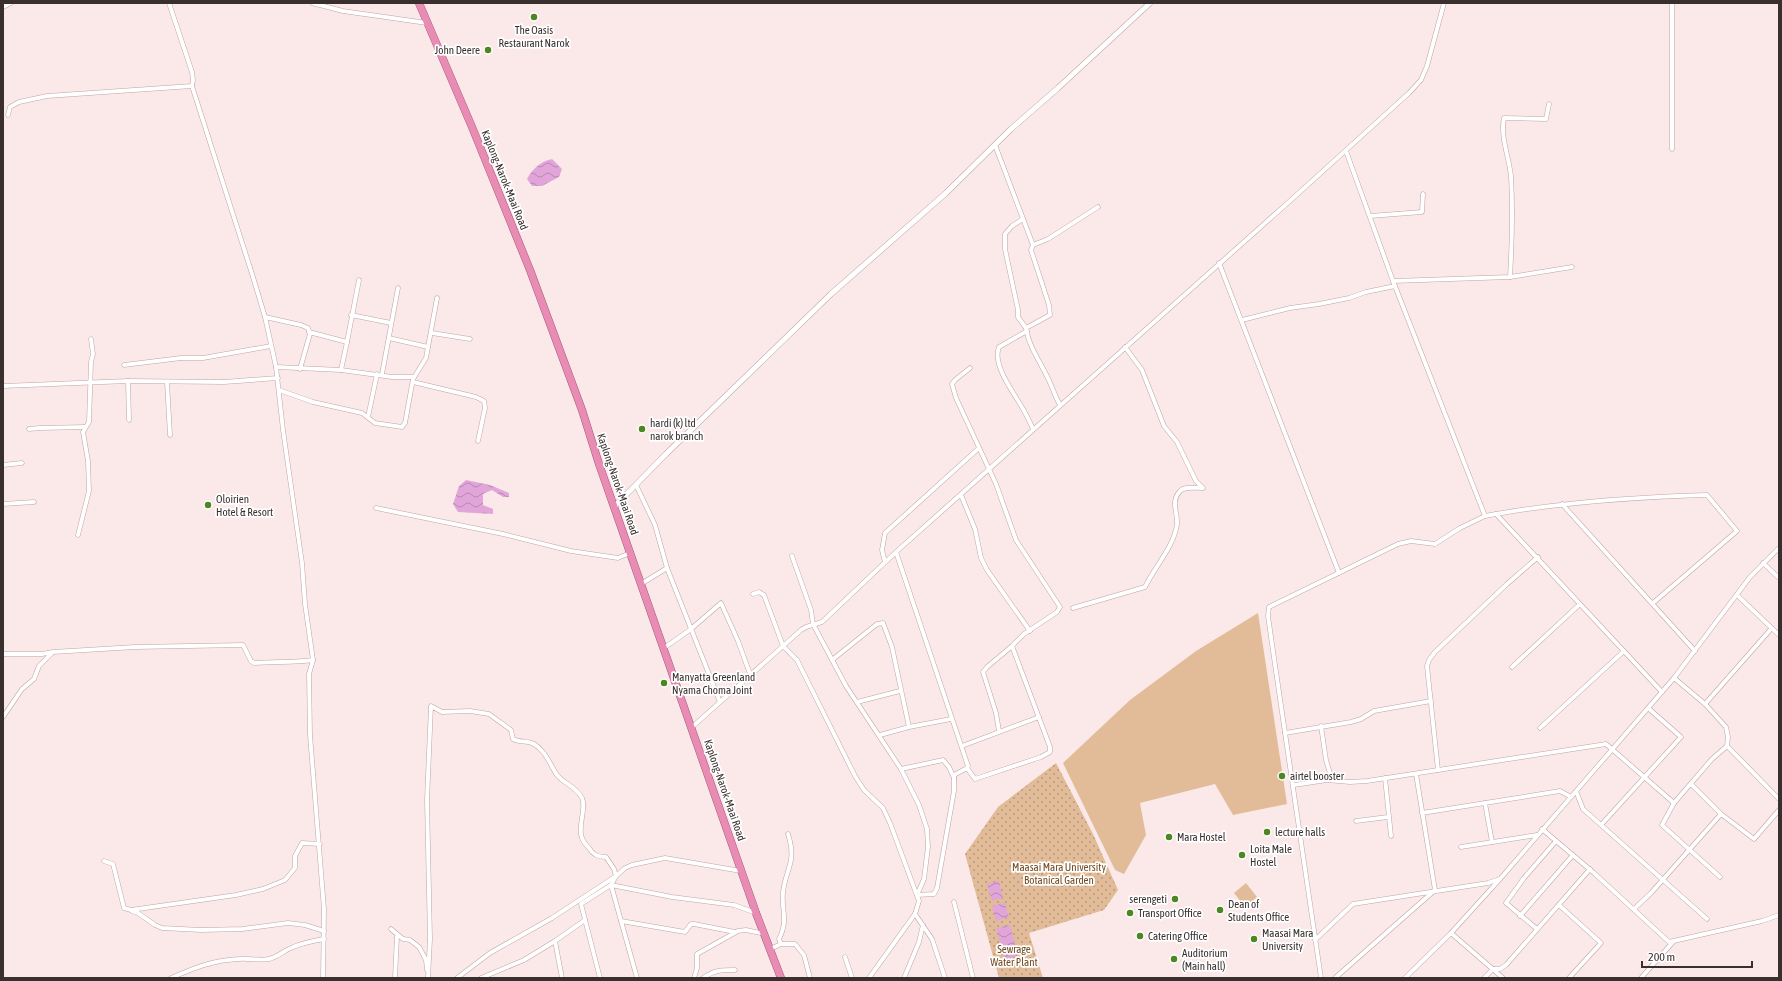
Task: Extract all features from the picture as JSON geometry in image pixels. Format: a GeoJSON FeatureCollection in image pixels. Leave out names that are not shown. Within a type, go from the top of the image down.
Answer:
{"type":"FeatureCollection","features":[{"type":"Feature","properties":{"kind":"highway","name":"Kaplong-Narok-Maai Road"},"geometry":{"type":"LineString","coordinates":[[419,3],[472,127],[530,270],[582,410],[691,728],[756,913],[781,978]]}},
{"type":"Feature","properties":{"kind":"street"},"geometry":{"type":"LineString","coordinates":[[3,7],[11,3]]}},
{"type":"Feature","properties":{"kind":"street"},"geometry":{"type":"LineString","coordinates":[[169,3],[192,72],[194,80],[192,86],[265,317],[278,378],[282,430],[314,660],[309,674],[310,734],[320,844],[324,931],[323,978]]}},
{"type":"Feature","properties":{"kind":"street"},"geometry":{"type":"LineString","coordinates":[[312,3],[343,11],[428,23]]}},
{"type":"Feature","properties":{"kind":"street"},"geometry":{"type":"LineString","coordinates":[[614,507],[831,294],[946,192],[995,144],[1150,3]]}},
{"type":"Feature","properties":{"kind":"street"},"geometry":{"type":"LineString","coordinates":[[691,728],[801,630],[813,624],[822,622],[885,562],[961,495],[989,468],[1409,94],[1421,80],[1427,66],[1444,3]]}},
{"type":"Feature","properties":{"kind":"street"},"geometry":{"type":"LineString","coordinates":[[1672,3],[1672,149]]}},
{"type":"Feature","properties":{"kind":"street"},"geometry":{"type":"LineString","coordinates":[[8,115],[10,107],[19,102],[47,96],[192,86]]}},
{"type":"Feature","properties":{"kind":"street"},"geometry":{"type":"LineString","coordinates":[[1510,277],[1512,215],[1510,167],[1504,135],[1504,118],[1546,119],[1549,104]]}},
{"type":"Feature","properties":{"kind":"street"},"geometry":{"type":"LineString","coordinates":[[995,144],[1033,245],[1031,250],[1049,305],[1050,315],[999,347],[997,351],[1000,366],[1008,387],[1020,403],[1033,429]]}},
{"type":"Feature","properties":{"kind":"street"},"geometry":{"type":"LineString","coordinates":[[1346,151],[1395,286],[1485,516]]}},
{"type":"Feature","properties":{"kind":"street"},"geometry":{"type":"LineString","coordinates":[[1370,216],[1422,212],[1424,194]]}},
{"type":"Feature","properties":{"kind":"street"},"geometry":{"type":"LineString","coordinates":[[1033,245],[1048,240],[1098,207]]}},
{"type":"Feature","properties":{"kind":"street"},"geometry":{"type":"LineString","coordinates":[[1023,219],[1012,226],[1005,234],[1005,249],[1018,310],[1018,317],[1027,329],[1027,337],[1034,354],[1060,405]]}},
{"type":"Feature","properties":{"kind":"street"},"geometry":{"type":"LineString","coordinates":[[1219,263],[1339,573]]}},
{"type":"Feature","properties":{"kind":"street"},"geometry":{"type":"LineString","coordinates":[[1394,281],[1510,277],[1572,267]]}},
{"type":"Feature","properties":{"kind":"street"},"geometry":{"type":"LineString","coordinates":[[341,370],[359,280]]}},
{"type":"Feature","properties":{"kind":"street"},"geometry":{"type":"LineString","coordinates":[[1242,320],[1290,308],[1349,298],[1366,292],[1395,286]]}},
{"type":"Feature","properties":{"kind":"street"},"geometry":{"type":"LineString","coordinates":[[382,374],[389,338],[390,323],[398,288]]}},
{"type":"Feature","properties":{"kind":"street"},"geometry":{"type":"LineString","coordinates":[[279,390],[313,402],[362,413],[375,422],[398,427],[403,426],[414,376],[423,365],[432,333],[437,298]]}},
{"type":"Feature","properties":{"kind":"street"},"geometry":{"type":"LineString","coordinates":[[351,314],[390,323]]}},
{"type":"Feature","properties":{"kind":"street"},"geometry":{"type":"LineString","coordinates":[[265,317],[308,328],[309,332],[300,369]]}},
{"type":"Feature","properties":{"kind":"street"},"geometry":{"type":"LineString","coordinates":[[309,332],[347,342]]}},
{"type":"Feature","properties":{"kind":"street"},"geometry":{"type":"LineString","coordinates":[[432,333],[470,339]]}},
{"type":"Feature","properties":{"kind":"street"},"geometry":{"type":"LineString","coordinates":[[389,338],[428,347]]}},
{"type":"Feature","properties":{"kind":"street"},"geometry":{"type":"LineString","coordinates":[[78,535],[89,492],[88,461],[83,432],[89,422],[90,362],[93,354],[91,339]]}},
{"type":"Feature","properties":{"kind":"street"},"geometry":{"type":"LineString","coordinates":[[124,365],[181,358],[203,358],[271,346]]}},
{"type":"Feature","properties":{"kind":"street"},"geometry":{"type":"LineString","coordinates":[[1073,608],[1145,587],[1174,533],[1177,524],[1175,499],[1178,493],[1181,490],[1188,488],[1203,488],[1196,481],[1177,442],[1164,426],[1142,370],[1125,347]]}},
{"type":"Feature","properties":{"kind":"street"},"geometry":{"type":"LineString","coordinates":[[276,367],[341,370],[382,374],[392,377],[414,376]]}},
{"type":"Feature","properties":{"kind":"street"},"geometry":{"type":"LineString","coordinates":[[970,368],[952,384],[989,468],[1016,540],[1060,607],[1056,612],[987,666],[983,672],[1000,731]]}},
{"type":"Feature","properties":{"kind":"street"},"geometry":{"type":"LineString","coordinates":[[368,417],[377,374]]}},
{"type":"Feature","properties":{"kind":"street"},"geometry":{"type":"LineString","coordinates":[[3,386],[128,381],[224,382],[278,378]]}},
{"type":"Feature","properties":{"kind":"street"},"geometry":{"type":"LineString","coordinates":[[128,381],[129,420]]}},
{"type":"Feature","properties":{"kind":"street"},"geometry":{"type":"LineString","coordinates":[[167,382],[170,434]]}},
{"type":"Feature","properties":{"kind":"street"},"geometry":{"type":"LineString","coordinates":[[413,382],[476,397],[484,401],[485,408],[478,441]]}},
{"type":"Feature","properties":{"kind":"street"},"geometry":{"type":"LineString","coordinates":[[29,430],[40,428],[85,427]]}},
{"type":"Feature","properties":{"kind":"street"},"geometry":{"type":"LineString","coordinates":[[885,562],[882,550],[886,533],[979,448]]}},
{"type":"Feature","properties":{"kind":"street"},"geometry":{"type":"LineString","coordinates":[[3,465],[22,463]]}},
{"type":"Feature","properties":{"kind":"street"},"geometry":{"type":"LineString","coordinates":[[636,485],[655,525],[667,568],[720,702]]}},
{"type":"Feature","properties":{"kind":"street"},"geometry":{"type":"LineString","coordinates":[[961,495],[975,529],[981,558],[987,570],[1030,631]]}},
{"type":"Feature","properties":{"kind":"street"},"geometry":{"type":"LineString","coordinates":[[1321,978],[1294,785],[1268,616],[1269,606],[1398,544],[1411,541],[1435,544],[1485,516],[1562,504],[1652,496],[1707,495],[1737,531],[1653,604]]}},
{"type":"Feature","properties":{"kind":"street"},"geometry":{"type":"LineString","coordinates":[[3,504],[34,502]]}},
{"type":"Feature","properties":{"kind":"street"},"geometry":{"type":"LineString","coordinates":[[1562,504],[1695,651]]}},
{"type":"Feature","properties":{"kind":"street"},"geometry":{"type":"LineString","coordinates":[[376,508],[503,534],[571,551],[618,558],[630,553]]}},
{"type":"Feature","properties":{"kind":"street"},"geometry":{"type":"LineString","coordinates":[[1496,514],[1538,557],[1662,692]]}},
{"type":"Feature","properties":{"kind":"street"},"geometry":{"type":"LineString","coordinates":[[1407,977],[1451,933],[1571,798],[1674,678],[1737,595],[1763,564],[1779,548]]}},
{"type":"Feature","properties":{"kind":"street"},"geometry":{"type":"LineString","coordinates":[[896,552],[951,719],[962,746],[968,766],[967,768],[975,779],[1041,757],[1050,752],[1050,747],[1012,646]]}},
{"type":"Feature","properties":{"kind":"street"},"geometry":{"type":"LineString","coordinates":[[792,556],[811,610],[813,624],[857,702],[901,769],[919,805],[928,836],[924,879],[917,895]]}},
{"type":"Feature","properties":{"kind":"street"},"geometry":{"type":"LineString","coordinates":[[1438,770],[1427,666],[1429,660],[1435,652],[1538,557]]}},
{"type":"Feature","properties":{"kind":"street"},"geometry":{"type":"LineString","coordinates":[[1763,564],[1779,578]]}},
{"type":"Feature","properties":{"kind":"street"},"geometry":{"type":"LineString","coordinates":[[641,584],[667,568]]}},
{"type":"Feature","properties":{"kind":"street"},"geometry":{"type":"LineString","coordinates":[[753,594],[759,592],[764,595],[783,646],[797,660],[864,790],[883,808],[919,901],[915,914],[869,978]]}},
{"type":"Feature","properties":{"kind":"street"},"geometry":{"type":"LineString","coordinates":[[1737,595],[1779,635]]}},
{"type":"Feature","properties":{"kind":"street"},"geometry":{"type":"LineString","coordinates":[[664,648],[691,629],[721,603],[738,641],[750,674]]}},
{"type":"Feature","properties":{"kind":"street"},"geometry":{"type":"LineString","coordinates":[[1512,667],[1580,604]]}},
{"type":"Feature","properties":{"kind":"street"},"geometry":{"type":"LineString","coordinates":[[832,660],[877,624],[883,623],[892,647],[908,727]]}},
{"type":"Feature","properties":{"kind":"street"},"geometry":{"type":"LineString","coordinates":[[1705,704],[1772,629]]}},
{"type":"Feature","properties":{"kind":"street"},"geometry":{"type":"LineString","coordinates":[[3,654],[42,654],[135,647],[242,645],[250,661],[254,663],[286,661],[299,663],[314,660]]}},
{"type":"Feature","properties":{"kind":"street"},"geometry":{"type":"LineString","coordinates":[[1540,728],[1624,651]]}},
{"type":"Feature","properties":{"kind":"street"},"geometry":{"type":"LineString","coordinates":[[3,717],[22,689],[34,679],[39,666],[54,652]]}},
{"type":"Feature","properties":{"kind":"street"},"geometry":{"type":"LineString","coordinates":[[1674,678],[1705,704],[1726,727],[1728,737],[1727,746],[1712,759],[1692,785],[1674,803],[1662,825],[1720,877]]}},
{"type":"Feature","properties":{"kind":"street"},"geometry":{"type":"LineString","coordinates":[[857,702],[900,691]]}},
{"type":"Feature","properties":{"kind":"street"},"geometry":{"type":"LineString","coordinates":[[1285,733],[1361,719],[1374,711],[1431,701]]}},
{"type":"Feature","properties":{"kind":"street"},"geometry":{"type":"LineString","coordinates":[[428,978],[430,939],[427,800],[431,706],[442,712],[470,711],[489,714],[511,730],[513,739],[519,742],[526,741],[539,748],[549,760],[558,777],[572,786],[583,799],[581,837],[591,852],[597,857],[606,857],[610,860],[616,876]]}},
{"type":"Feature","properties":{"kind":"street"},"geometry":{"type":"LineString","coordinates":[[1601,825],[1681,737],[1648,708]]}},
{"type":"Feature","properties":{"kind":"street"},"geometry":{"type":"LineString","coordinates":[[962,746],[1039,717]]}},
{"type":"Feature","properties":{"kind":"street"},"geometry":{"type":"LineString","coordinates":[[880,736],[908,727],[951,719]]}},
{"type":"Feature","properties":{"kind":"street"},"geometry":{"type":"LineString","coordinates":[[1321,726],[1326,760],[1332,780]]}},
{"type":"Feature","properties":{"kind":"street"},"geometry":{"type":"LineString","coordinates":[[1294,785],[1332,780],[1350,782],[1416,774],[1604,744],[1613,749],[1674,803]]}},
{"type":"Feature","properties":{"kind":"street"},"geometry":{"type":"LineString","coordinates":[[1727,746],[1779,799]]}},
{"type":"Feature","properties":{"kind":"street"},"geometry":{"type":"LineString","coordinates":[[901,769],[943,760],[949,767],[954,778],[954,791],[938,888],[934,894],[917,895]]}},
{"type":"Feature","properties":{"kind":"street"},"geometry":{"type":"LineString","coordinates":[[954,778],[954,775],[967,768]]}},
{"type":"Feature","properties":{"kind":"street"},"geometry":{"type":"LineString","coordinates":[[1416,774],[1435,890]]}},
{"type":"Feature","properties":{"kind":"street"},"geometry":{"type":"LineString","coordinates":[[1385,778],[1391,836]]}},
{"type":"Feature","properties":{"kind":"street"},"geometry":{"type":"LineString","coordinates":[[1692,785],[1721,814],[1754,839],[1779,810]]}},
{"type":"Feature","properties":{"kind":"street"},"geometry":{"type":"LineString","coordinates":[[1422,813],[1560,791],[1571,798]]}},
{"type":"Feature","properties":{"kind":"street"},"geometry":{"type":"LineString","coordinates":[[1576,791],[1581,806],[1707,919]]}},
{"type":"Feature","properties":{"kind":"street"},"geometry":{"type":"LineString","coordinates":[[1485,803],[1492,842]]}},
{"type":"Feature","properties":{"kind":"street"},"geometry":{"type":"LineString","coordinates":[[1634,909],[1651,893],[1721,814]]}},
{"type":"Feature","properties":{"kind":"street"},"geometry":{"type":"LineString","coordinates":[[1356,821],[1388,817]]}},
{"type":"Feature","properties":{"kind":"street"},"geometry":{"type":"LineString","coordinates":[[1542,829],[1590,869],[1667,941],[1673,942],[1779,915]]}},
{"type":"Feature","properties":{"kind":"street"},"geometry":{"type":"LineString","coordinates":[[781,944],[779,939],[785,921],[783,893],[792,852],[788,834]]}},
{"type":"Feature","properties":{"kind":"street"},"geometry":{"type":"LineString","coordinates":[[1461,847],[1537,835]]}},
{"type":"Feature","properties":{"kind":"street"},"geometry":{"type":"LineString","coordinates":[[1537,929],[1506,903],[1556,841]]}},
{"type":"Feature","properties":{"kind":"street"},"geometry":{"type":"LineString","coordinates":[[131,910],[236,895],[279,884],[296,868],[295,856],[302,843],[320,844]]}},
{"type":"Feature","properties":{"kind":"street"},"geometry":{"type":"LineString","coordinates":[[1520,916],[1573,855]]}},
{"type":"Feature","properties":{"kind":"street"},"geometry":{"type":"LineString","coordinates":[[458,978],[490,953],[552,918],[616,876],[625,868],[632,865],[665,858],[742,871]]}},
{"type":"Feature","properties":{"kind":"street"},"geometry":{"type":"LineString","coordinates":[[104,861],[113,864],[124,908],[138,913],[162,928],[201,930],[242,929],[288,922],[305,925],[324,931]]}},
{"type":"Feature","properties":{"kind":"street"},"geometry":{"type":"LineString","coordinates":[[1484,978],[1493,969],[1502,968],[1590,869]]}},
{"type":"Feature","properties":{"kind":"street"},"geometry":{"type":"LineString","coordinates":[[600,978],[581,904],[611,884],[616,876]]}},
{"type":"Feature","properties":{"kind":"street"},"geometry":{"type":"LineString","coordinates":[[1315,940],[1353,904],[1435,890],[1488,883],[1500,879]]}},
{"type":"Feature","properties":{"kind":"street"},"geometry":{"type":"LineString","coordinates":[[611,884],[672,897],[734,905],[756,913]]}},
{"type":"Feature","properties":{"kind":"street"},"geometry":{"type":"LineString","coordinates":[[611,884],[637,978]]}},
{"type":"Feature","properties":{"kind":"street"},"geometry":{"type":"LineString","coordinates":[[1335,978],[1435,890]]}},
{"type":"Feature","properties":{"kind":"street"},"geometry":{"type":"LineString","coordinates":[[954,902],[973,978]]}},
{"type":"Feature","properties":{"kind":"street"},"geometry":{"type":"LineString","coordinates":[[1559,905],[1601,943],[1569,978]]}},
{"type":"Feature","properties":{"kind":"street"},"geometry":{"type":"LineString","coordinates":[[915,914],[937,950],[945,978]]}},
{"type":"Feature","properties":{"kind":"street"},"geometry":{"type":"LineString","coordinates":[[481,978],[524,960],[585,920]]}},
{"type":"Feature","properties":{"kind":"street"},"geometry":{"type":"LineString","coordinates":[[620,921],[685,932],[691,924],[735,932]]}},
{"type":"Feature","properties":{"kind":"street"},"geometry":{"type":"LineString","coordinates":[[904,978],[919,942],[923,925]]}},
{"type":"Feature","properties":{"kind":"street"},"geometry":{"type":"LineString","coordinates":[[391,929],[397,936],[410,940],[419,947],[426,960],[428,978]]}},
{"type":"Feature","properties":{"kind":"street"},"geometry":{"type":"LineString","coordinates":[[694,978],[697,968],[697,954],[735,932],[746,930],[765,934]]}},
{"type":"Feature","properties":{"kind":"street"},"geometry":{"type":"LineString","coordinates":[[1451,933],[1503,978]]}},
{"type":"Feature","properties":{"kind":"street"},"geometry":{"type":"LineString","coordinates":[[396,978],[397,936]]}},
{"type":"Feature","properties":{"kind":"street"},"geometry":{"type":"LineString","coordinates":[[171,978],[201,965],[212,962],[240,959],[259,960],[277,957],[292,947],[324,938]]}},
{"type":"Feature","properties":{"kind":"street"},"geometry":{"type":"LineString","coordinates":[[555,941],[562,978]]}},
{"type":"Feature","properties":{"kind":"street"},"geometry":{"type":"LineString","coordinates":[[1641,978],[1673,942]]}},
{"type":"Feature","properties":{"kind":"street"},"geometry":{"type":"LineString","coordinates":[[770,949],[781,944],[796,944],[804,955],[810,978]]}},
{"type":"Feature","properties":{"kind":"street"},"geometry":{"type":"LineString","coordinates":[[845,957],[852,978]]}},
{"type":"Feature","properties":{"kind":"street"},"geometry":{"type":"LineString","coordinates":[[703,978],[710,972],[718,970],[735,970]]}},
{"type":"Feature","properties":{"kind":"green space"},"geometry":{"type":"Polygon","coordinates":[[[1258,613],[1287,804],[1233,815],[1215,784],[1140,803],[1146,835],[1124,874],[1115,870],[1063,763],[1130,700],[1196,651],[1258,613]]]}},
{"type":"Feature","properties":{"kind":"green space","name":"Maasai Mara University Botanical Garden"},"geometry":{"type":"Polygon","coordinates":[[[1056,763],[1093,834],[1118,890],[1104,910],[1029,933],[1043,978],[999,978],[965,854],[998,807],[1056,763]]]}},
{"type":"Feature","properties":{"kind":"green space"},"geometry":{"type":"Polygon","coordinates":[[[1246,883],[1257,897],[1245,907],[1234,893],[1246,883]]]}},
{"type":"Feature","properties":{"kind":"water"},"geometry":{"type":"Polygon","coordinates":[[[552,159],[562,169],[559,177],[542,186],[532,186],[527,179],[532,172],[540,164],[552,159]]]}},
{"type":"Feature","properties":{"kind":"water"},"geometry":{"type":"Polygon","coordinates":[[[466,480],[490,485],[509,493],[509,497],[503,497],[492,490],[483,494],[483,505],[493,509],[493,514],[458,512],[453,504],[459,486],[466,480]]]}},
{"type":"Feature","properties":{"kind":"water"},"geometry":{"type":"Polygon","coordinates":[[[999,881],[1003,898],[992,901],[987,884],[999,881]]]}},
{"type":"Feature","properties":{"kind":"water"},"geometry":{"type":"Polygon","coordinates":[[[1005,903],[1009,917],[996,921],[992,906],[1005,903]]]}},
{"type":"Feature","properties":{"kind":"water"},"geometry":{"type":"Polygon","coordinates":[[[1010,925],[1018,956],[1005,959],[996,928],[1010,925]]]}},
{"type":"Feature","properties":{"kind":"place","name":"The Oasis Restaurant Narok"},"geometry":{"type":"Point","coordinates":[534,17]}},
{"type":"Feature","properties":{"kind":"place","name":"John Deere"},"geometry":{"type":"Point","coordinates":[488,50]}},
{"type":"Feature","properties":{"kind":"place","name":"hardi (k) ltd narok branch"},"geometry":{"type":"Point","coordinates":[642,429]}},
{"type":"Feature","properties":{"kind":"place","name":"Oloirien Hotel & Resort"},"geometry":{"type":"Point","coordinates":[208,505]}},
{"type":"Feature","properties":{"kind":"place","name":"Manyatta Greenland Nyama Choma Joint"},"geometry":{"type":"Point","coordinates":[664,683]}},
{"type":"Feature","properties":{"kind":"place","name":"airtel booster"},"geometry":{"type":"Point","coordinates":[1282,776]}},
{"type":"Feature","properties":{"kind":"place","name":"lecture halls"},"geometry":{"type":"Point","coordinates":[1267,832]}},
{"type":"Feature","properties":{"kind":"place","name":"Mara Hostel"},"geometry":{"type":"Point","coordinates":[1169,837]}},
{"type":"Feature","properties":{"kind":"place","name":"Loita Male Hostel"},"geometry":{"type":"Point","coordinates":[1242,855]}},
{"type":"Feature","properties":{"kind":"place","name":"serengeti"},"geometry":{"type":"Point","coordinates":[1175,899]}},
{"type":"Feature","properties":{"kind":"place","name":"Dean of Students Office"},"geometry":{"type":"Point","coordinates":[1220,910]}},
{"type":"Feature","properties":{"kind":"place","name":"Transport Office"},"geometry":{"type":"Point","coordinates":[1130,913]}},
{"type":"Feature","properties":{"kind":"place","name":"Catering Office"},"geometry":{"type":"Point","coordinates":[1140,936]}},
{"type":"Feature","properties":{"kind":"place","name":"Maasai Mara University"},"geometry":{"type":"Point","coordinates":[1254,939]}},
{"type":"Feature","properties":{"kind":"place","name":"Auditorium (Main hall)"},"geometry":{"type":"Point","coordinates":[1174,959]}},
{"type":"Feature","properties":{"kind":"park label","name":"Sewrage Water Plant"},"geometry":{"type":"Point","coordinates":[1014,955]}}]}
